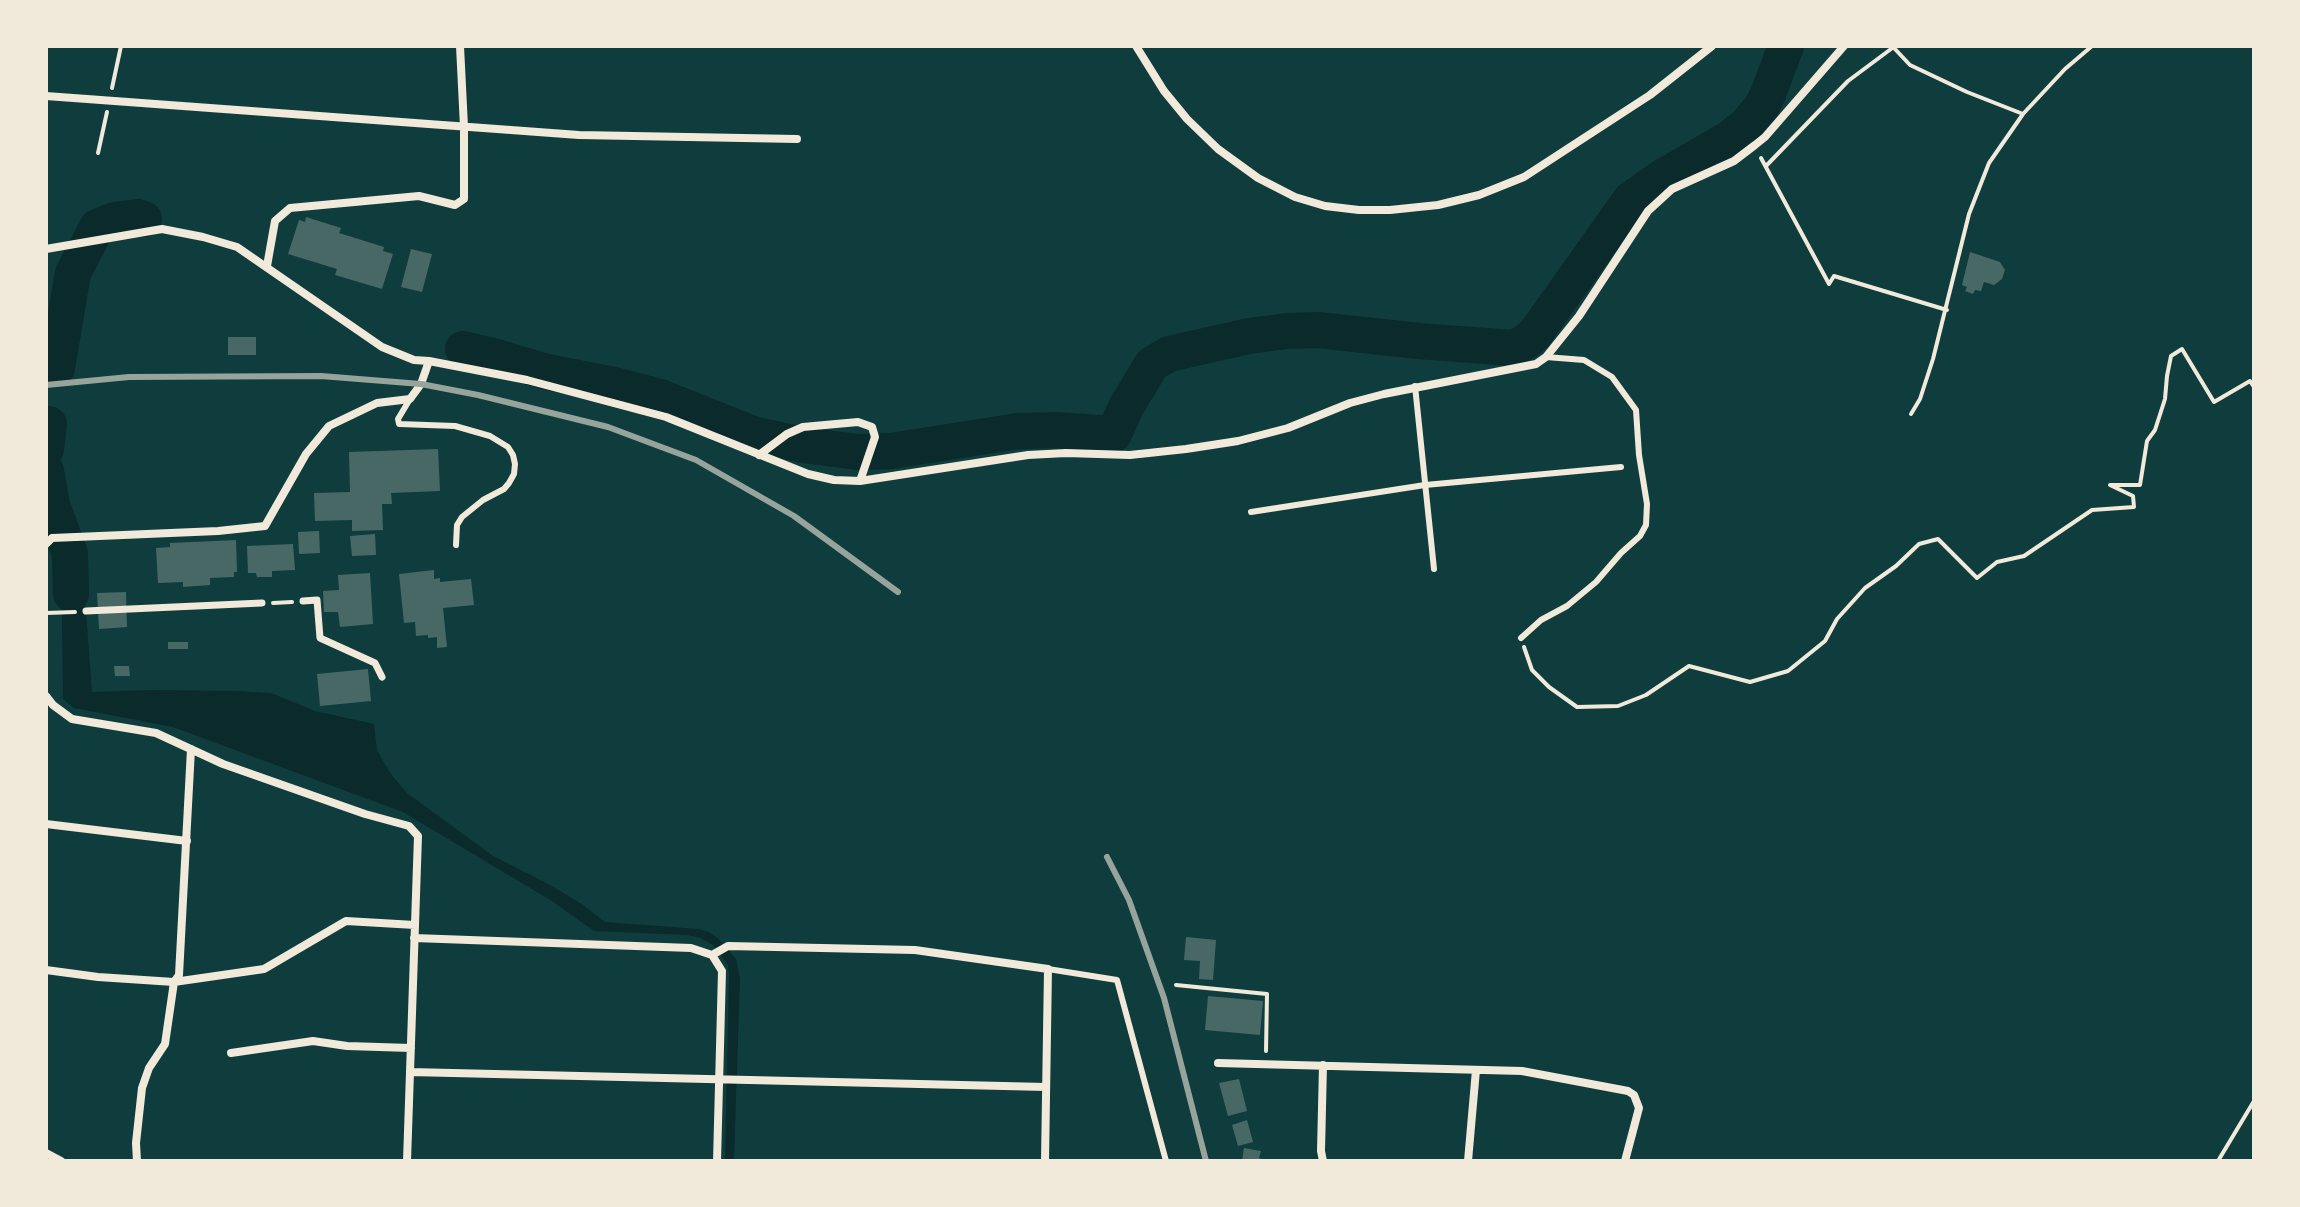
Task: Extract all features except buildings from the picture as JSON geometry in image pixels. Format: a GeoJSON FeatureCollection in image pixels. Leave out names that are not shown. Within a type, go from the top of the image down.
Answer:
{"type":"FeatureCollection","features":[{"type":"Feature","properties":{"kind":"street"},"geometry":{"type":"LineString","coordinates":[[267,266],[275,221],[290,208],[419,196],[455,205],[464,199],[460,46]]}},
{"type":"Feature","properties":{"kind":"street"},"geometry":{"type":"LineString","coordinates":[[1136,46],[1164,91],[1187,119],[1218,149],[1258,178],[1295,197],[1325,206],[1390,210],[1438,205],[1479,195],[1524,177],[1650,95],[1712,46]]}},
{"type":"Feature","properties":{"kind":"street"},"geometry":{"type":"LineString","coordinates":[[46,249],[162,229],[203,237],[237,247],[382,347],[414,360],[527,380],[666,417],[808,474],[834,480],[860,481],[1028,455],[1130,455],[1238,441],[1288,428],[1350,403],[1415,386],[1536,364],[1546,357],[1579,316],[1648,211],[1672,189],[1734,161],[1765,137],[1844,46]]}},
{"type":"Feature","properties":{"kind":"street"},"geometry":{"type":"LineString","coordinates":[[46,96],[579,135],[797,139]]}},
{"type":"Feature","properties":{"kind":"street"},"geometry":{"type":"LineString","coordinates":[[48,540],[265,526],[306,454],[329,426],[377,403],[410,399],[418,390],[429,361]]}},
{"type":"Feature","properties":{"kind":"street"},"geometry":{"type":"LineString","coordinates":[[759,455],[787,434],[803,427],[858,422],[872,427],[875,437],[860,481]]}},
{"type":"Feature","properties":{"kind":"street"},"geometry":{"type":"LineString","coordinates":[[303,601],[317,600],[320,638],[375,663],[382,677]]}},
{"type":"Feature","properties":{"kind":"street"},"geometry":{"type":"LineString","coordinates":[[86,611],[262,603]]}},
{"type":"Feature","properties":{"kind":"street"},"geometry":{"type":"LineString","coordinates":[[46,696],[72,719],[156,733],[223,764],[365,814],[409,826],[418,836],[407,1161]]}},
{"type":"Feature","properties":{"kind":"street"},"geometry":{"type":"LineString","coordinates":[[137,1161],[142,1088],[149,1068],[165,1044],[174,982],[179,975],[191,749]]}},
{"type":"Feature","properties":{"kind":"street"},"geometry":{"type":"LineString","coordinates":[[46,824],[187,841]]}},
{"type":"Feature","properties":{"kind":"street"},"geometry":{"type":"LineString","coordinates":[[46,970],[174,982],[264,969],[346,921],[415,925]]}},
{"type":"Feature","properties":{"kind":"street"},"geometry":{"type":"LineString","coordinates":[[414,938],[691,948],[714,954],[728,946],[915,950],[1048,969],[1045,1161]]}},
{"type":"Feature","properties":{"kind":"street"},"geometry":{"type":"LineString","coordinates":[[714,954],[722,971],[727,1080],[717,1161]]}},
{"type":"Feature","properties":{"kind":"street"},"geometry":{"type":"LineString","coordinates":[[231,1053],[313,1041],[347,1046],[411,1048]]}},
{"type":"Feature","properties":{"kind":"street"},"geometry":{"type":"LineString","coordinates":[[1218,1063],[1522,1071],[1628,1091],[1634,1095],[1639,1108],[1625,1161]]}},
{"type":"Feature","properties":{"kind":"street"},"geometry":{"type":"LineString","coordinates":[[1323,1065],[1323,1161]]}},
{"type":"Feature","properties":{"kind":"street"},"geometry":{"type":"LineString","coordinates":[[1468,1161],[1476,1070]]}},
{"type":"Feature","properties":{"kind":"street"},"geometry":{"type":"LineString","coordinates":[[410,1072],[1046,1087]]}},
{"type":"Feature","properties":{"kind":"lane"},"geometry":{"type":"LineString","coordinates":[[1521,638],[1541,620],[1567,606],[1596,582],[1640,536],[1646,525],[1647,504],[1636,410],[1612,377],[1584,360],[1546,357]]}},
{"type":"Feature","properties":{"kind":"lane"},"geometry":{"type":"LineString","coordinates":[[1415,386],[1434,569]]}},
{"type":"Feature","properties":{"kind":"lane"},"geometry":{"type":"LineString","coordinates":[[410,399],[398,419],[399,424],[455,426],[490,436],[508,447],[513,455],[514,474],[509,483],[462,517],[457,525],[456,545]]}},
{"type":"Feature","properties":{"kind":"lane"},"geometry":{"type":"LineString","coordinates":[[1251,512],[1425,485],[1621,467]]}},
{"type":"Feature","properties":{"kind":"lane"},"geometry":{"type":"LineString","coordinates":[[1048,969],[1117,980],[1166,1161]]}},
{"type":"Feature","properties":{"kind":"path"},"geometry":{"type":"LineString","coordinates":[[1947,310],[1834,276],[1829,284],[1766,166],[1848,81],[1894,46],[1910,65],[2023,114]]}},
{"type":"Feature","properties":{"kind":"path"},"geometry":{"type":"LineString","coordinates":[[1911,414],[1920,399],[1947,310],[1969,214],[1989,163],[2023,114],[2065,69],[2092,46]]}},
{"type":"Feature","properties":{"kind":"path"},"geometry":{"type":"LineString","coordinates":[[1521,638],[1532,670],[1577,707],[1618,706],[1646,695],[1689,666],[1750,682],[1788,671],[1825,641],[1837,619],[1865,588],[1896,566],[1919,544],[1938,539],[1977,578],[1997,562],[2024,556],[2092,510],[2134,507],[2133,496],[2110,485],[2140,485],[2147,441],[2155,430],[2165,399],[2171,356],[2182,349],[2214,402],[2250,381],[2254,387]]}},
{"type":"Feature","properties":{"kind":"path"},"geometry":{"type":"LineString","coordinates":[[262,603],[303,601]]}},
{"type":"Feature","properties":{"kind":"path"},"geometry":{"type":"LineString","coordinates":[[46,613],[86,611]]}},
{"type":"Feature","properties":{"kind":"path"},"geometry":{"type":"LineString","coordinates":[[1176,985],[1267,994],[1265,1064]]}},
{"type":"Feature","properties":{"kind":"path"},"geometry":{"type":"LineString","coordinates":[[2218,1161],[2254,1101]]}},
{"type":"Feature","properties":{"kind":"water"},"geometry":{"type":"Polygon","coordinates":[[[81,544],[92,692],[271,693],[315,711],[374,724],[377,750],[390,773],[407,793],[493,856],[552,886],[605,922],[699,929],[719,939],[736,959],[740,978],[734,1161],[725,1161],[729,975],[728,965],[713,945],[688,935],[594,931],[552,901],[403,812],[173,727],[74,708],[63,699],[61,545],[81,544]]]}},
{"type":"Feature","properties":{"kind":"waterway"},"geometry":{"type":"LineString","coordinates":[[463,349],[547,372],[660,397],[753,434],[857,452],[891,451],[1018,431],[1114,434],[1152,364],[1169,354],[1249,336],[1318,330],[1512,348],[1535,334],[1631,199],[1746,125],[1762,106],[1786,46]]}},
{"type":"Feature","properties":{"kind":"waterway"},"geometry":{"type":"LineString","coordinates":[[57,368],[73,273],[97,227],[115,220],[144,219]]}},
{"type":"Feature","properties":{"kind":"waterway"},"geometry":{"type":"LineString","coordinates":[[46,449],[49,424]]}},
{"type":"Feature","properties":{"kind":"waterway"},"geometry":{"type":"LineString","coordinates":[[46,471],[52,505],[70,554],[71,594]]}},
{"type":"Feature","properties":{"kind":"railway"},"geometry":{"type":"LineString","coordinates":[[46,385],[129,377],[321,376],[421,384],[478,395],[608,427],[696,460],[794,516],[898,592]]}},
{"type":"Feature","properties":{"kind":"railway"},"geometry":{"type":"LineString","coordinates":[[1107,857],[1129,900],[1164,998],[1206,1161]]}}]}
